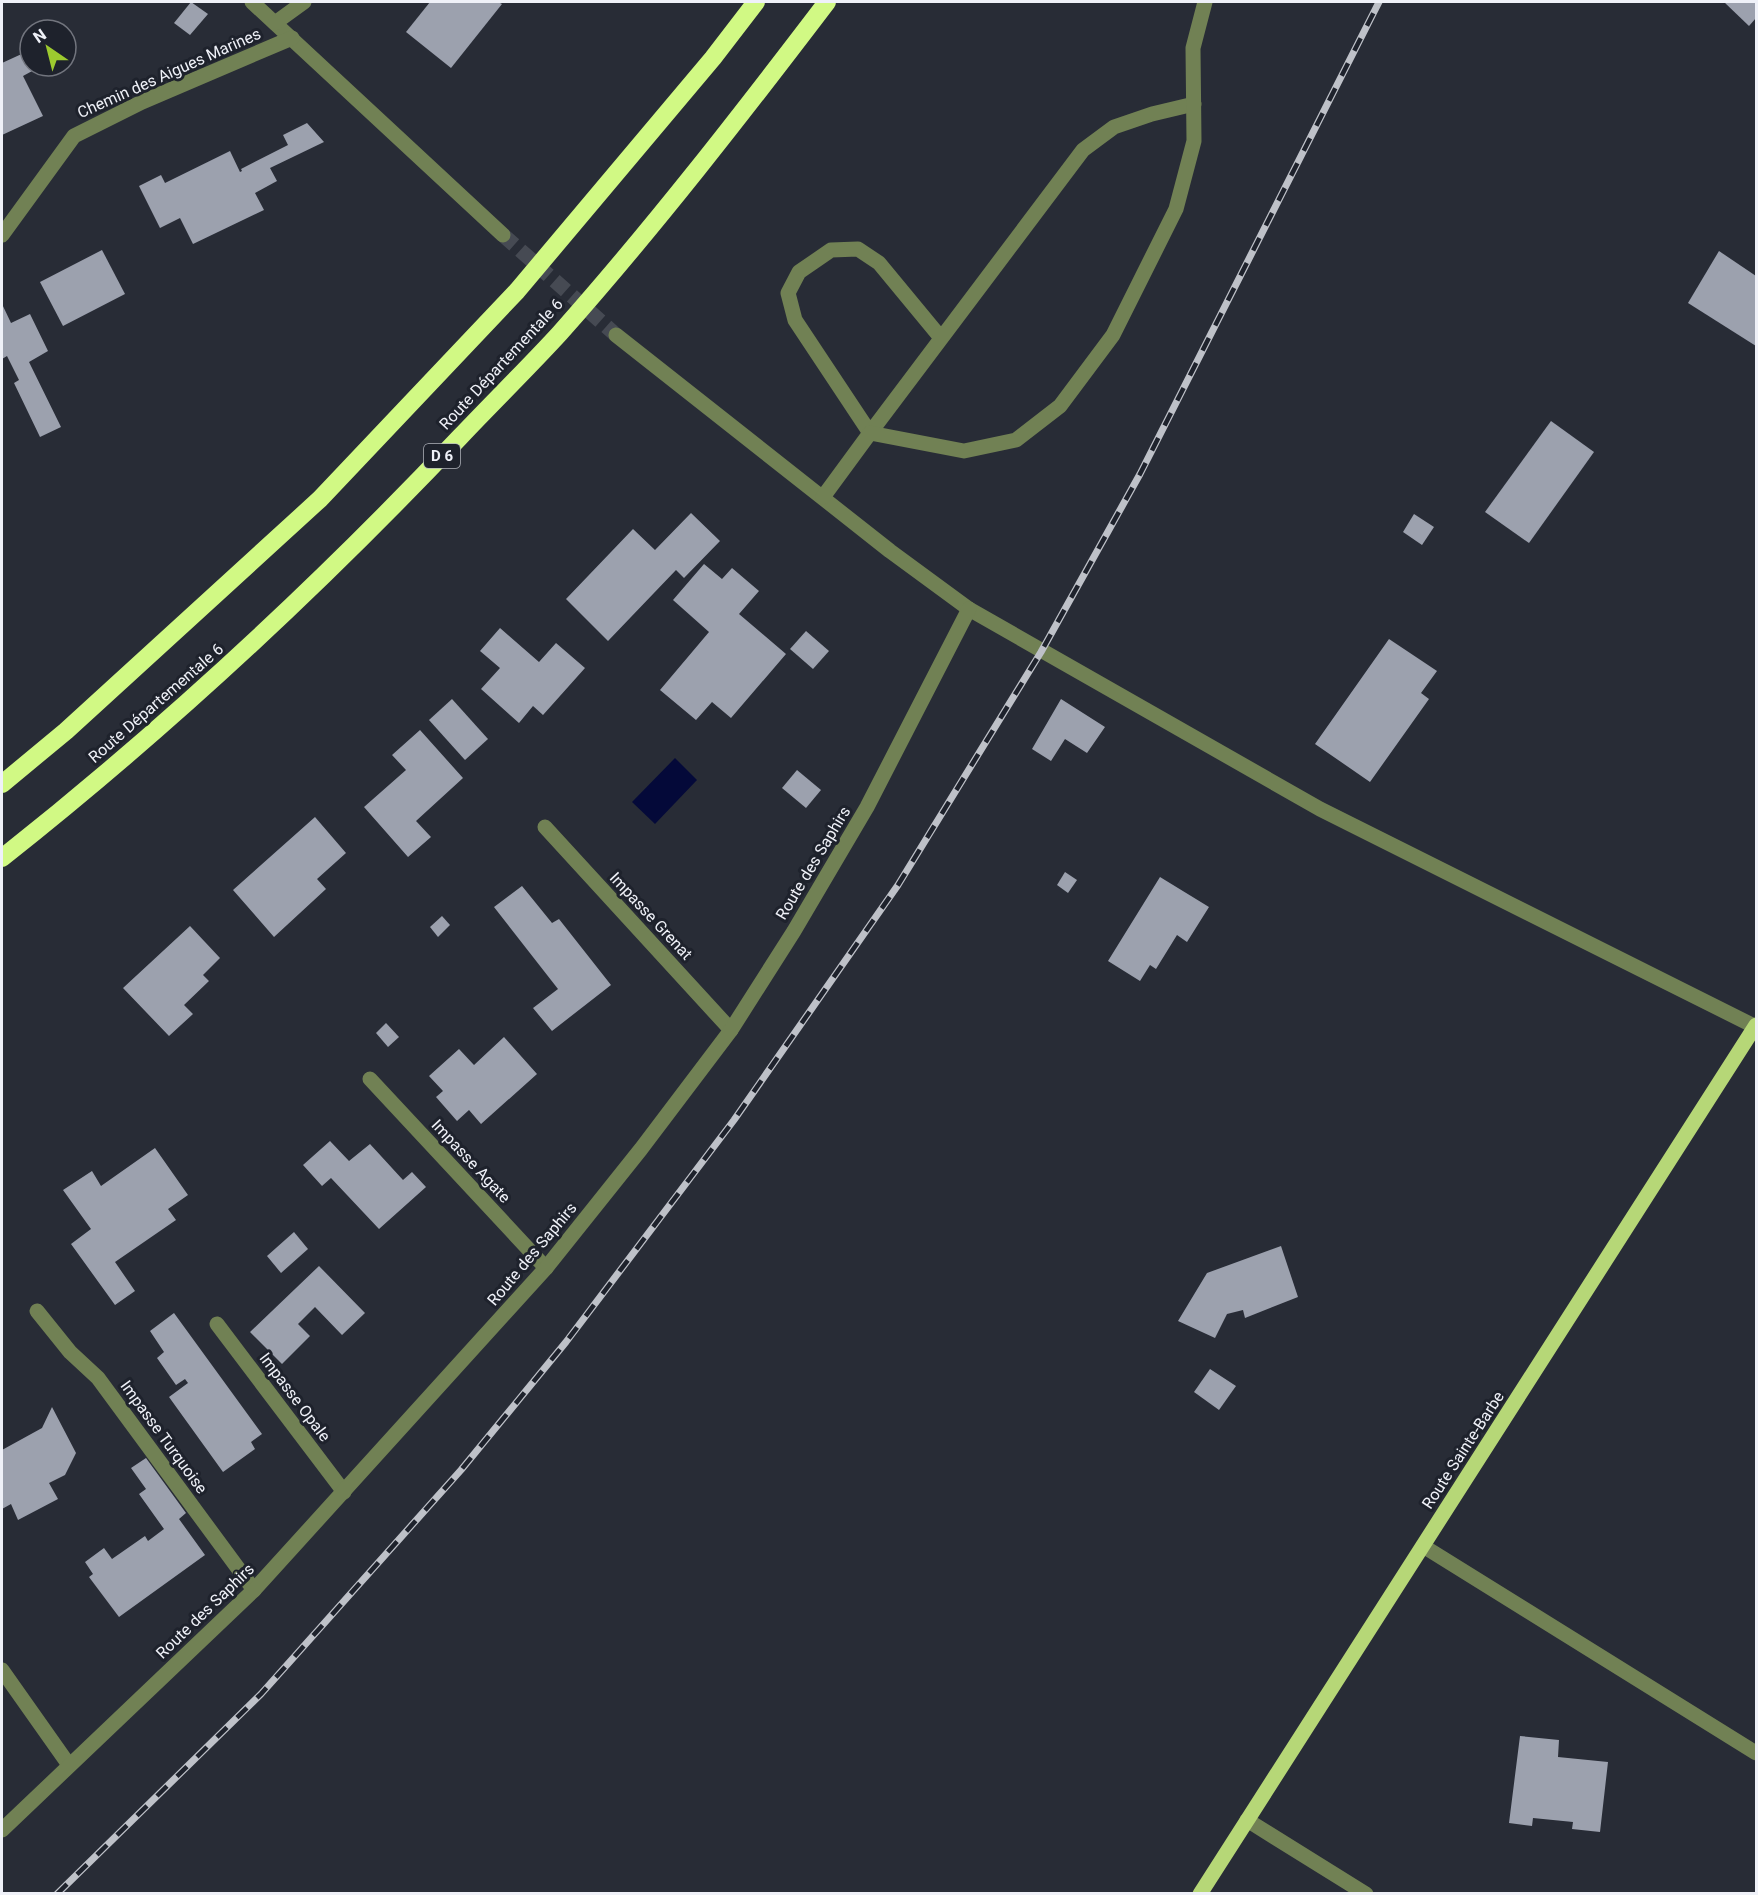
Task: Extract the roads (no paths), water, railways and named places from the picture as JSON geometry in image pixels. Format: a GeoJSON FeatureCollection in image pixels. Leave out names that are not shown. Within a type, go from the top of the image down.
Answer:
{"type":"FeatureCollection","features":[{"type":"Feature","properties":{"kind":"highway"},"geometry":{"type":"LineString","coordinates":[[2,784],[66,731],[320,499],[517,291],[713,58],[756,2]]}},
{"type":"Feature","properties":{"kind":"highway","name":"Route Départementale 6"},"geometry":{"type":"LineString","coordinates":[[2,858],[75,800],[221,674],[386,515],[559,333],[713,152],[826,2]]}},
{"type":"Feature","properties":{"kind":"main road","name":"Route Sainte-Barbe"},"geometry":{"type":"LineString","coordinates":[[1200,1893],[1756,1026]]}},
{"type":"Feature","properties":{"kind":"street"},"geometry":{"type":"LineString","coordinates":[[252,2],[503,235]]}},
{"type":"Feature","properties":{"kind":"street"},"geometry":{"type":"LineString","coordinates":[[275,23],[304,2]]}},
{"type":"Feature","properties":{"kind":"street"},"geometry":{"type":"LineString","coordinates":[[941,338],[879,262],[858,249],[831,250],[798,272],[788,293],[795,320],[870,433],[964,451],[1016,440],[1060,406],[1113,335],[1176,209],[1194,141],[1193,48],[1205,2]]}},
{"type":"Feature","properties":{"kind":"street","name":"Chemin des Aigues Marines"},"geometry":{"type":"LineString","coordinates":[[2,235],[74,136],[141,102],[291,38]]}},
{"type":"Feature","properties":{"kind":"street"},"geometry":{"type":"LineString","coordinates":[[823,497],[1083,150],[1114,127],[1152,114],[1194,104]]}},
{"type":"Feature","properties":{"kind":"street"},"geometry":{"type":"LineString","coordinates":[[616,335],[969,609],[1320,809],[1756,1026]]}},
{"type":"Feature","properties":{"kind":"street","name":"Route des Saphirs"},"geometry":{"type":"LineString","coordinates":[[2,1830],[254,1590],[546,1268],[641,1149],[731,1030],[794,931],[867,807],[969,609]]}},
{"type":"Feature","properties":{"kind":"street","name":"Impasse Grenat"},"geometry":{"type":"LineString","coordinates":[[545,827],[731,1030]]}},
{"type":"Feature","properties":{"kind":"street","name":"Impasse Agate"},"geometry":{"type":"LineString","coordinates":[[370,1079],[546,1268]]}},
{"type":"Feature","properties":{"kind":"street","name":"Impasse Turquoise"},"geometry":{"type":"LineString","coordinates":[[37,1311],[70,1352],[98,1378],[254,1590]]}},
{"type":"Feature","properties":{"kind":"street","name":"Impasse Opale"},"geometry":{"type":"LineString","coordinates":[[217,1324],[344,1492]]}},
{"type":"Feature","properties":{"kind":"street"},"geometry":{"type":"LineString","coordinates":[[1423,1546],[1756,1754]]}},
{"type":"Feature","properties":{"kind":"street"},"geometry":{"type":"LineString","coordinates":[[2,1670],[69,1765]]}},
{"type":"Feature","properties":{"kind":"street"},"geometry":{"type":"LineString","coordinates":[[1247,1820],[1366,1893]]}},
{"type":"Feature","properties":{"kind":"tunnel"},"geometry":{"type":"LineString","coordinates":[[503,235],[616,335]]}},
{"type":"Feature","properties":{"kind":"railway"},"geometry":{"type":"LineString","coordinates":[[57,1894],[261,1694],[461,1470],[566,1342],[734,1120],[898,885],[1041,652],[1140,474],[1379,2]]}}]}
